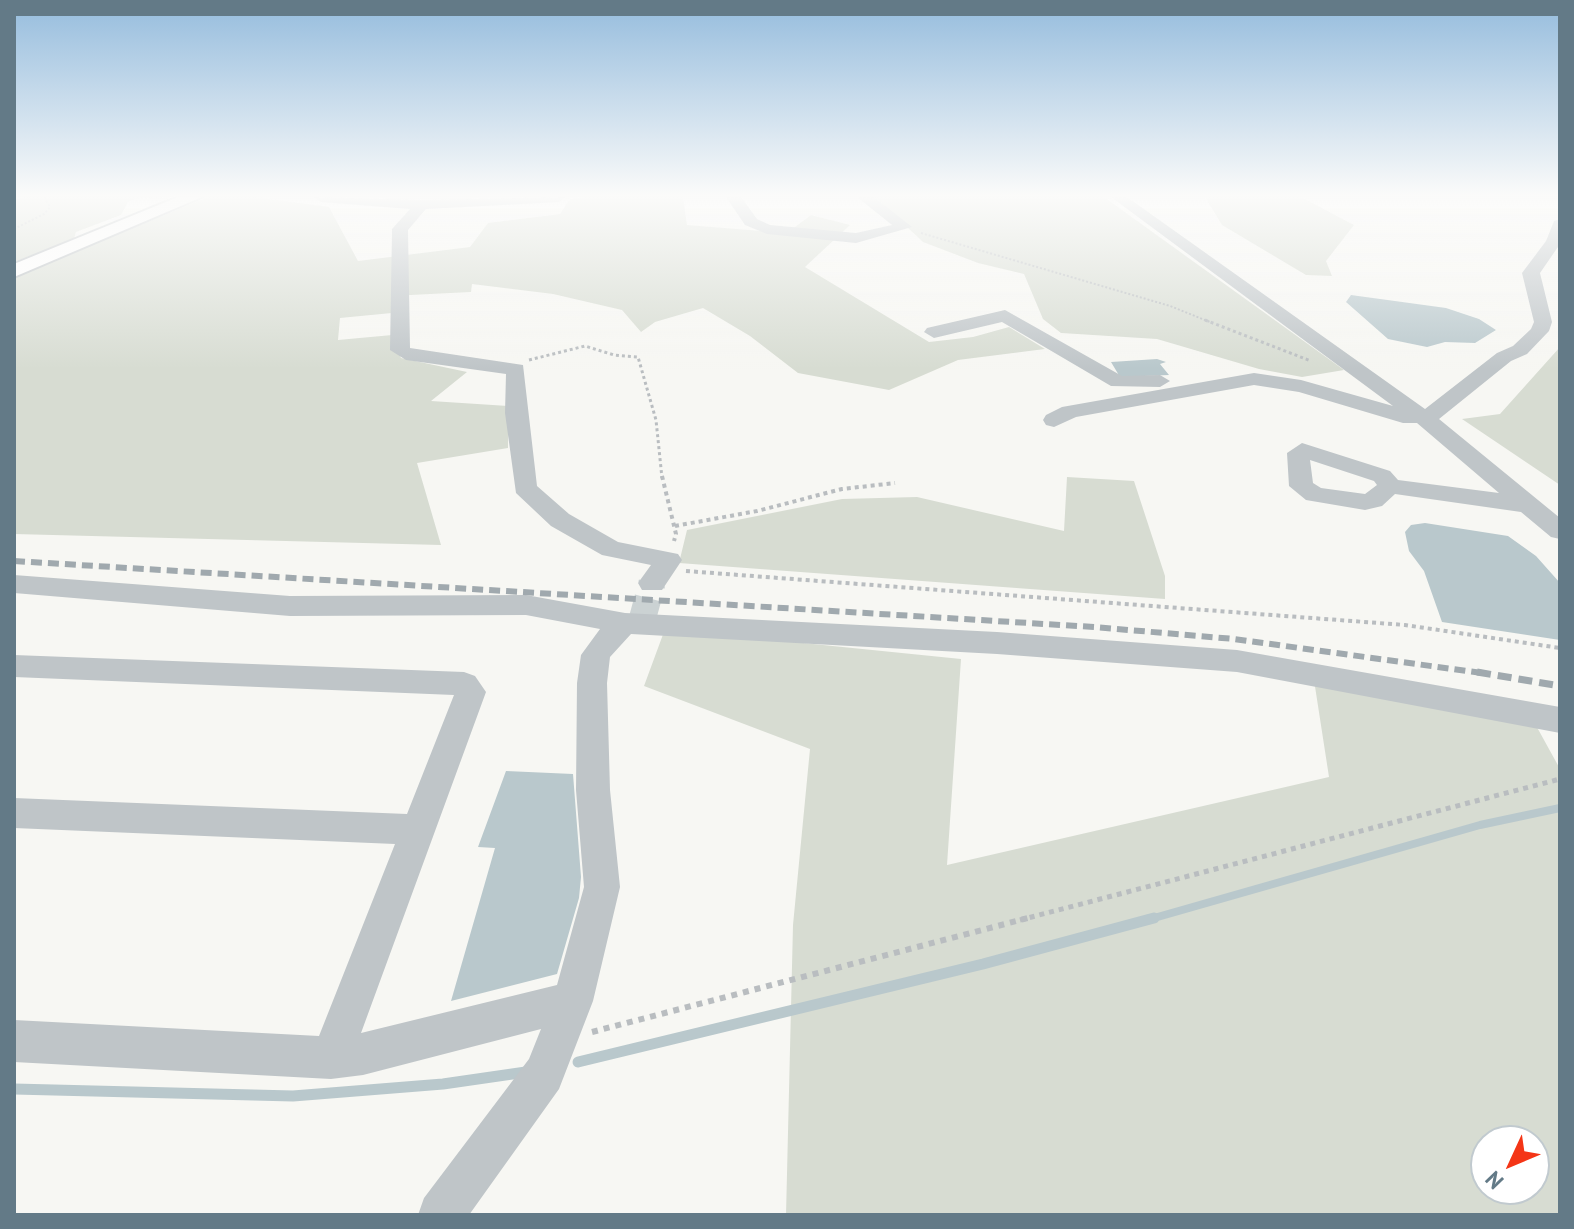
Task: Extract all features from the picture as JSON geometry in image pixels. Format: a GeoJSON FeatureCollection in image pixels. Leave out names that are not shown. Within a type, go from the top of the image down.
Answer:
{"type":"FeatureCollection","features":[{"type":"Feature","properties":{"kind":"main road"},"geometry":{"type":"LineString","coordinates":[[14,271],[54,254]]}},
{"type":"Feature","properties":{"kind":"street"},"geometry":{"type":"LineString","coordinates":[[400,254],[400,350],[406,354],[516,369],[516,413],[525,488],[560,520],[611,549],[661,571]]}},
{"type":"Feature","properties":{"kind":"street"},"geometry":{"type":"LineString","coordinates":[[1197,254],[1423,418],[1560,531]]}},
{"type":"Feature","properties":{"kind":"street"},"geometry":{"type":"LineString","coordinates":[[934,332],[1005,316],[1118,382],[1130,384],[1235,371],[1254,379],[1301,386],[1410,418],[1423,418],[1504,357],[1520,350],[1539,331],[1543,322],[1531,273],[1544,254]]}},
{"type":"Feature","properties":{"kind":"street"},"geometry":{"type":"LineString","coordinates":[[1054,420],[1070,412],[1254,379]]}},
{"type":"Feature","properties":{"kind":"street"},"geometry":{"type":"LineString","coordinates":[[1390,486],[1530,505]]}},
{"type":"Feature","properties":{"kind":"street"},"geometry":{"type":"LineString","coordinates":[[14,584],[290,606],[526,605],[625,623],[997,643],[1237,661],[1560,720]]}},
{"type":"Feature","properties":{"kind":"street"},"geometry":{"type":"LineString","coordinates":[[441,1215],[544,1074],[566,1019],[602,887],[593,790],[592,683],[596,655],[608,638],[625,623]]}},
{"type":"Feature","properties":{"kind":"street"},"geometry":{"type":"LineString","coordinates":[[14,666],[464,684],[471,692],[331,1058]]}},
{"type":"Feature","properties":{"kind":"street"},"geometry":{"type":"LineString","coordinates":[[14,813],[418,830]]}},
{"type":"Feature","properties":{"kind":"street"},"geometry":{"type":"LineString","coordinates":[[14,1041],[331,1058],[566,1019]]}},
{"type":"Feature","properties":{"kind":"path"},"geometry":{"type":"LineString","coordinates":[[996,254],[1170,306],[1313,362]]}},
{"type":"Feature","properties":{"kind":"path"},"geometry":{"type":"LineString","coordinates":[[511,366],[577,347],[638,357],[656,420],[659,463],[676,534],[661,571],[1405,625],[1560,648]]}},
{"type":"Feature","properties":{"kind":"path"},"geometry":{"type":"LineString","coordinates":[[675,526],[757,511],[842,489],[895,483]]}},
{"type":"Feature","properties":{"kind":"path"},"geometry":{"type":"LineString","coordinates":[[566,1019],[599,1030],[1560,779]]}},
{"type":"Feature","properties":{"kind":"shaded area"},"geometry":{"type":"Polygon","coordinates":[[[14,254],[34,254],[14,262],[14,254]]]}},
{"type":"Feature","properties":{"kind":"shaded area"},"geometry":{"type":"Polygon","coordinates":[[[69,254],[354,254],[358,261],[411,254],[819,254],[805,267],[929,342],[973,337],[1009,327],[1045,349],[958,360],[889,390],[798,373],[750,336],[703,308],[655,322],[641,332],[622,310],[553,294],[472,284],[471,292],[391,296],[392,313],[340,318],[338,340],[392,335],[401,358],[467,372],[431,401],[508,406],[508,448],[417,463],[441,545],[14,534],[14,277],[69,254]]]}},
{"type":"Feature","properties":{"kind":"shaded area"},"geometry":{"type":"Polygon","coordinates":[[[955,254],[1184,254],[1344,370],[1302,377],[1259,369],[1157,339],[1061,333],[1043,319],[1024,274],[955,254]]]}},
{"type":"Feature","properties":{"kind":"shaded area"},"geometry":{"type":"Polygon","coordinates":[[[1271,254],[1331,254],[1326,261],[1332,276],[1306,275],[1271,254]]]}},
{"type":"Feature","properties":{"kind":"shaded area"},"geometry":{"type":"Polygon","coordinates":[[[1351,295],[1446,308],[1479,319],[1496,330],[1475,343],[1445,342],[1427,347],[1388,339],[1346,302],[1351,295]]]}},
{"type":"Feature","properties":{"kind":"shaded area"},"geometry":{"type":"Polygon","coordinates":[[[1560,347],[1560,485],[1462,419],[1500,414],[1560,347]]]}},
{"type":"Feature","properties":{"kind":"shaded area"},"geometry":{"type":"Polygon","coordinates":[[[1157,359],[1166,362],[1160,364],[1169,375],[1120,377],[1111,362],[1157,359]]]}},
{"type":"Feature","properties":{"kind":"shaded area"},"geometry":{"type":"Polygon","coordinates":[[[1067,477],[1134,481],[1165,576],[1165,599],[679,563],[687,530],[842,499],[917,497],[1064,531],[1067,477]]]}},
{"type":"Feature","properties":{"kind":"shaded area"},"geometry":{"type":"Polygon","coordinates":[[[1425,523],[1508,536],[1536,556],[1560,583],[1560,640],[1442,622],[1424,571],[1409,551],[1405,532],[1411,525],[1425,523]]]}},
{"type":"Feature","properties":{"kind":"shaded area"},"geometry":{"type":"Polygon","coordinates":[[[665,629],[961,659],[947,865],[1329,777],[1314,680],[1533,720],[1560,769],[1560,1215],[786,1215],[793,925],[810,749],[644,686],[665,629]]]}},
{"type":"Feature","properties":{"kind":"shaded area"},"geometry":{"type":"Polygon","coordinates":[[[506,771],[573,774],[581,877],[579,898],[557,974],[451,1001],[495,848],[478,847],[506,771]]]}},
{"type":"Feature","properties":{"kind":"waterway"},"geometry":{"type":"LineString","coordinates":[[1147,920],[1480,825],[1560,808]]}},
{"type":"Feature","properties":{"kind":"waterway"},"geometry":{"type":"LineString","coordinates":[[578,1062],[983,964],[1154,918]]}},
{"type":"Feature","properties":{"kind":"waterway"},"geometry":{"type":"LineString","coordinates":[[14,1089],[293,1096],[443,1084],[526,1072]]}},
{"type":"Feature","properties":{"kind":"tunnel"},"geometry":{"type":"LineString","coordinates":[[641,624],[652,583]]}},
{"type":"Feature","properties":{"kind":"railway"},"geometry":{"type":"LineString","coordinates":[[14,561],[1094,627],[1234,639],[1488,674]]}},
{"type":"Feature","properties":{"kind":"railway"},"geometry":{"type":"LineString","coordinates":[[1477,672],[1488,674]]}},
{"type":"Feature","properties":{"kind":"railway"},"geometry":{"type":"LineString","coordinates":[[1488,674],[1560,686]]}}]}
